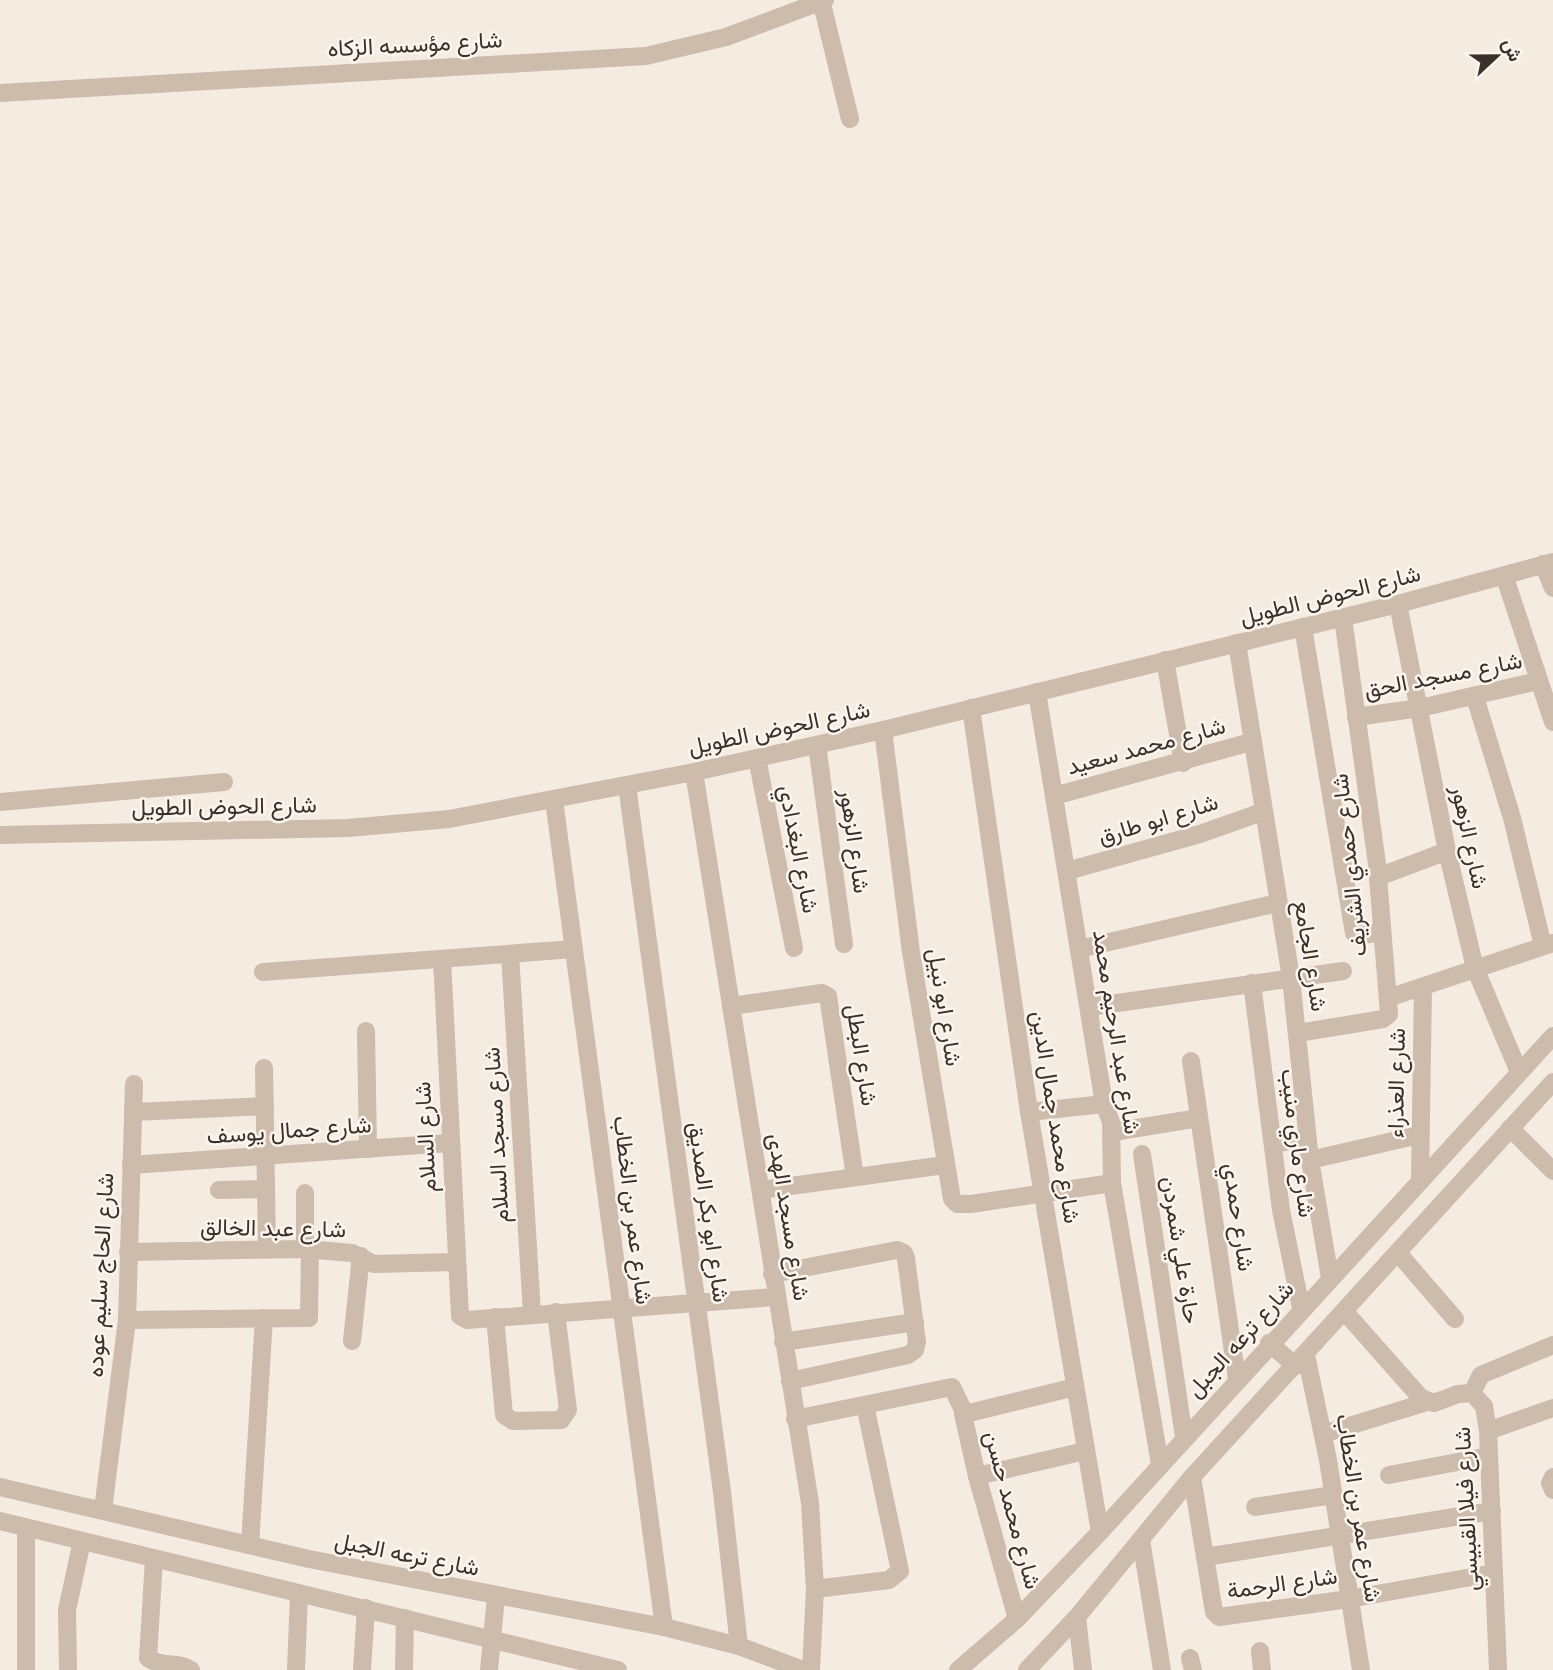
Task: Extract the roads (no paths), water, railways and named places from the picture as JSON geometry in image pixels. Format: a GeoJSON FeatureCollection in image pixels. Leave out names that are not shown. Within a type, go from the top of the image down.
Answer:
{"type":"FeatureCollection","features":[{"type":"Feature","properties":{"kind":"street","name":"شارع مؤسسه الزكاه"},"geometry":{"type":"LineString","coordinates":[[0,93],[635,57],[702,44],[823,0]]}},
{"type":"Feature","properties":{"kind":"street"},"geometry":{"type":"LineString","coordinates":[[823,0],[849,119]]}},
{"type":"Feature","properties":{"kind":"street"},"geometry":{"type":"LineString","coordinates":[[1548,563],[1553,587]]}},
{"type":"Feature","properties":{"kind":"street","name":"شارع الحوض الطويل"},"geometry":{"type":"LineString","coordinates":[[0,835],[382,826],[449,819],[694,772],[883,730],[1343,618],[1548,563]]}},
{"type":"Feature","properties":{"kind":"street"},"geometry":{"type":"LineString","coordinates":[[1504,575],[1553,722]]}},
{"type":"Feature","properties":{"kind":"street","name":"شارع الزهور"},"geometry":{"type":"LineString","coordinates":[[1398,604],[1447,851],[1475,968],[1519,1072]]}},
{"type":"Feature","properties":{"kind":"street","name":"شارع حمدي الشريف"},"geometry":{"type":"LineString","coordinates":[[1343,618],[1378,877],[1388,998]]}},
{"type":"Feature","properties":{"kind":"street"},"geometry":{"type":"LineString","coordinates":[[1303,627],[1354,933],[1357,936],[1382,932]]}},
{"type":"Feature","properties":{"kind":"street","name":"شارع الجامع"},"geometry":{"type":"LineString","coordinates":[[1237,643],[1262,812],[1291,978],[1307,1138],[1330,1278]]}},
{"type":"Feature","properties":{"kind":"street"},"geometry":{"type":"LineString","coordinates":[[1165,660],[1183,763]]}},
{"type":"Feature","properties":{"kind":"street","name":"شارع مسجد الحق"},"geometry":{"type":"LineString","coordinates":[[1356,717],[1420,708],[1538,681]]}},
{"type":"Feature","properties":{"kind":"street","name":"شارع عبد الرحيم محمد"},"geometry":{"type":"LineString","coordinates":[[1037,692],[1104,1104],[1113,1132],[1112,1183],[1160,1464]]}},
{"type":"Feature","properties":{"kind":"street"},"geometry":{"type":"LineString","coordinates":[[1298,1033],[1386,1018],[1389,1014],[1388,998],[1548,944],[1475,697]]}},
{"type":"Feature","properties":{"kind":"street","name":"شارع محمد جمال الدين"},"geometry":{"type":"LineString","coordinates":[[971,708],[1042,1193],[1100,1532]]}},
{"type":"Feature","properties":{"kind":"street","name":"شارع ابو نبيل"},"geometry":{"type":"LineString","coordinates":[[883,730],[911,952],[949,1192],[957,1204],[1042,1193]]}},
{"type":"Feature","properties":{"kind":"street","name":"شارع محمد سعيد"},"geometry":{"type":"LineString","coordinates":[[1054,796],[1183,763],[1251,742]]}},
{"type":"Feature","properties":{"kind":"street","name":"شارع الزهور"},"geometry":{"type":"LineString","coordinates":[[817,745],[844,944]]}},
{"type":"Feature","properties":{"kind":"street","name":"شارع البغدادي"},"geometry":{"type":"LineString","coordinates":[[757,758],[794,948]]}},
{"type":"Feature","properties":{"kind":"street","name":"شارع مسجد الهدى"},"geometry":{"type":"LineString","coordinates":[[694,772],[810,1503],[815,1589],[811,1670]]}},
{"type":"Feature","properties":{"kind":"street"},"geometry":{"type":"LineString","coordinates":[[0,802],[224,782]]}},
{"type":"Feature","properties":{"kind":"street","name":"شارع ابو بكر الصديق"},"geometry":{"type":"LineString","coordinates":[[627,785],[739,1646]]}},
{"type":"Feature","properties":{"kind":"street","name":"شارع عمر بن الخطاب"},"geometry":{"type":"LineString","coordinates":[[554,800],[664,1627]]}},
{"type":"Feature","properties":{"kind":"street","name":"شارع ابو طارق"},"geometry":{"type":"LineString","coordinates":[[1066,871],[1200,834],[1262,812]]}},
{"type":"Feature","properties":{"kind":"street"},"geometry":{"type":"LineString","coordinates":[[1378,877],[1447,851]]}},
{"type":"Feature","properties":{"kind":"street"},"geometry":{"type":"LineString","coordinates":[[1079,949],[1278,903]]}},
{"type":"Feature","properties":{"kind":"street"},"geometry":{"type":"LineString","coordinates":[[263,972],[574,949]]}},
{"type":"Feature","properties":{"kind":"street","name":"شارع مسجد السلام"},"geometry":{"type":"LineString","coordinates":[[510,954],[532,1313]]}},
{"type":"Feature","properties":{"kind":"street","name":"شارع السلام"},"geometry":{"type":"LineString","coordinates":[[442,959],[458,1312],[467,1320],[495,1317]]}},
{"type":"Feature","properties":{"kind":"street"},"geometry":{"type":"LineString","coordinates":[[1089,1007],[1343,971]]}},
{"type":"Feature","properties":{"kind":"street","name":"شارع ماري منيب"},"geometry":{"type":"LineString","coordinates":[[1252,984],[1287,1251],[1301,1308]]}},
{"type":"Feature","properties":{"kind":"street","name":"شارع العذراء"},"geometry":{"type":"LineString","coordinates":[[1420,1181],[1423,987]]}},
{"type":"Feature","properties":{"kind":"street","name":"شارع البطل"},"geometry":{"type":"LineString","coordinates":[[731,1006],[822,993],[828,996],[855,1177]]}},
{"type":"Feature","properties":{"kind":"street"},"geometry":{"type":"LineString","coordinates":[[366,1031],[368,1149]]}},
{"type":"Feature","properties":{"kind":"street","name":"شارع ترعه الجبل"},"geometry":{"type":"LineString","coordinates":[[958,1670],[1017,1619],[1100,1532],[1269,1343],[1553,1036]]}},
{"type":"Feature","properties":{"kind":"street","name":"شارع حمدي"},"geometry":{"type":"LineString","coordinates":[[1192,1062],[1237,1379]]}},
{"type":"Feature","properties":{"kind":"street"},"geometry":{"type":"LineString","coordinates":[[264,1068],[267,1249]]}},
{"type":"Feature","properties":{"kind":"street"},"geometry":{"type":"LineString","coordinates":[[1027,1670],[1077,1617],[1192,1477],[1301,1361],[1553,1082]]}},
{"type":"Feature","properties":{"kind":"street","name":"شارع الحاج سليم عوده"},"geometry":{"type":"LineString","coordinates":[[103,1510],[127,1320],[134,1084]]}},
{"type":"Feature","properties":{"kind":"street"},"geometry":{"type":"LineString","coordinates":[[1030,1112],[1104,1104]]}},
{"type":"Feature","properties":{"kind":"street"},"geometry":{"type":"LineString","coordinates":[[133,1112],[265,1106]]}},
{"type":"Feature","properties":{"kind":"street"},"geometry":{"type":"LineString","coordinates":[[1113,1132],[1199,1118]]}},
{"type":"Feature","properties":{"kind":"street"},"geometry":{"type":"LineString","coordinates":[[1510,1128],[1553,1171]]}},
{"type":"Feature","properties":{"kind":"street"},"geometry":{"type":"LineString","coordinates":[[1310,1160],[1419,1135]]}},
{"type":"Feature","properties":{"kind":"street"},"geometry":{"type":"LineString","coordinates":[[1274,1144],[1307,1138]]}},
{"type":"Feature","properties":{"kind":"street","name":"شارع جمال يوسف"},"geometry":{"type":"LineString","coordinates":[[131,1165],[450,1143]]}},
{"type":"Feature","properties":{"kind":"street","name":"حارة علي شمردن"},"geometry":{"type":"LineString","coordinates":[[1142,1154],[1184,1437]]}},
{"type":"Feature","properties":{"kind":"street"},"geometry":{"type":"LineString","coordinates":[[761,1190],[945,1165]]}},
{"type":"Feature","properties":{"kind":"street"},"geometry":{"type":"LineString","coordinates":[[1042,1193],[1112,1183]]}},
{"type":"Feature","properties":{"kind":"street"},"geometry":{"type":"LineString","coordinates":[[219,1190],[266,1189]]}},
{"type":"Feature","properties":{"kind":"street"},"geometry":{"type":"LineString","coordinates":[[127,1320],[310,1317],[305,1193]]}},
{"type":"Feature","properties":{"kind":"street","name":"شارع عبد الخالق"},"geometry":{"type":"LineString","coordinates":[[128,1252],[307,1249],[361,1256],[374,1264],[456,1262]]}},
{"type":"Feature","properties":{"kind":"street"},"geometry":{"type":"LineString","coordinates":[[772,1274],[897,1251],[904,1253],[906,1258],[917,1347],[912,1353],[790,1381]]}},
{"type":"Feature","properties":{"kind":"street"},"geometry":{"type":"LineString","coordinates":[[1398,1253],[1455,1319]]}},
{"type":"Feature","properties":{"kind":"street"},"geometry":{"type":"LineString","coordinates":[[352,1341],[361,1256]]}},
{"type":"Feature","properties":{"kind":"street"},"geometry":{"type":"LineString","coordinates":[[556,1312],[568,1410],[561,1420],[513,1421],[504,1415],[495,1317],[532,1313],[696,1305],[776,1297]]}},
{"type":"Feature","properties":{"kind":"street","name":"شارع فيلا القبيسي"},"geometry":{"type":"LineString","coordinates":[[1345,1312],[1427,1402],[1472,1393],[1484,1406],[1488,1431],[1498,1670]]}},
{"type":"Feature","properties":{"kind":"street"},"geometry":{"type":"LineString","coordinates":[[250,1545],[264,1318]]}},
{"type":"Feature","properties":{"kind":"street"},"geometry":{"type":"LineString","coordinates":[[783,1342],[915,1322]]}},
{"type":"Feature","properties":{"kind":"street"},"geometry":{"type":"LineString","coordinates":[[1269,1343],[1301,1361]]}},
{"type":"Feature","properties":{"kind":"street"},"geometry":{"type":"LineString","coordinates":[[1472,1393],[1480,1375],[1553,1345]]}},
{"type":"Feature","properties":{"kind":"street","name":"شارع عمر بن الخطاب"},"geometry":{"type":"LineString","coordinates":[[1301,1361],[1323,1434],[1361,1670]]}},
{"type":"Feature","properties":{"kind":"street","name":"شارع محمد حسن"},"geometry":{"type":"LineString","coordinates":[[865,1405],[953,1387],[957,1390],[977,1476],[1017,1619]]}},
{"type":"Feature","properties":{"kind":"street"},"geometry":{"type":"LineString","coordinates":[[963,1414],[1074,1387]]}},
{"type":"Feature","properties":{"kind":"street"},"geometry":{"type":"LineString","coordinates":[[1323,1434],[1427,1402]]}},
{"type":"Feature","properties":{"kind":"street"},"geometry":{"type":"LineString","coordinates":[[795,1419],[865,1405],[900,1571],[889,1580],[815,1589]]}},
{"type":"Feature","properties":{"kind":"street"},"geometry":{"type":"LineString","coordinates":[[1488,1431],[1553,1408]]}},
{"type":"Feature","properties":{"kind":"street"},"geometry":{"type":"LineString","coordinates":[[977,1476],[1085,1451]]}},
{"type":"Feature","properties":{"kind":"street"},"geometry":{"type":"LineString","coordinates":[[1389,1475],[1489,1456]]}},
{"type":"Feature","properties":{"kind":"street","name":"شارع الرحمة"},"geometry":{"type":"LineString","coordinates":[[1192,1477],[1214,1612],[1219,1617],[1349,1599],[1494,1573]]}},
{"type":"Feature","properties":{"kind":"street"},"geometry":{"type":"LineString","coordinates":[[1553,1477],[1550,1482],[1553,1490]]}},
{"type":"Feature","properties":{"kind":"street","name":"شارع ترعه الجبل"},"geometry":{"type":"LineString","coordinates":[[0,1487],[250,1545],[496,1597],[664,1627],[739,1646],[803,1670]]}},
{"type":"Feature","properties":{"kind":"street"},"geometry":{"type":"LineString","coordinates":[[1255,1507],[1333,1495]]}},
{"type":"Feature","properties":{"kind":"street"},"geometry":{"type":"LineString","coordinates":[[1205,1557],[1492,1511]]}},
{"type":"Feature","properties":{"kind":"street"},"geometry":{"type":"LineString","coordinates":[[0,1521],[366,1608],[574,1664],[618,1670]]}},
{"type":"Feature","properties":{"kind":"street"},"geometry":{"type":"LineString","coordinates":[[26,1528],[26,1670]]}},
{"type":"Feature","properties":{"kind":"street"},"geometry":{"type":"LineString","coordinates":[[1141,1540],[1162,1670]]}},
{"type":"Feature","properties":{"kind":"street"},"geometry":{"type":"LineString","coordinates":[[68,1670],[67,1610],[82,1541]]}},
{"type":"Feature","properties":{"kind":"street"},"geometry":{"type":"LineString","coordinates":[[155,1559],[148,1658],[155,1663],[186,1666],[191,1670]]}},
{"type":"Feature","properties":{"kind":"street"},"geometry":{"type":"LineString","coordinates":[[296,1670],[299,1594]]}},
{"type":"Feature","properties":{"kind":"street"},"geometry":{"type":"LineString","coordinates":[[489,1670],[496,1597]]}},
{"type":"Feature","properties":{"kind":"street"},"geometry":{"type":"LineString","coordinates":[[362,1670],[366,1608]]}},
{"type":"Feature","properties":{"kind":"street"},"geometry":{"type":"LineString","coordinates":[[1077,1617],[1083,1670]]}},
{"type":"Feature","properties":{"kind":"street"},"geometry":{"type":"LineString","coordinates":[[404,1669],[405,1618]]}},
{"type":"Feature","properties":{"kind":"street"},"geometry":{"type":"LineString","coordinates":[[1260,1651],[1262,1670]]}}]}
